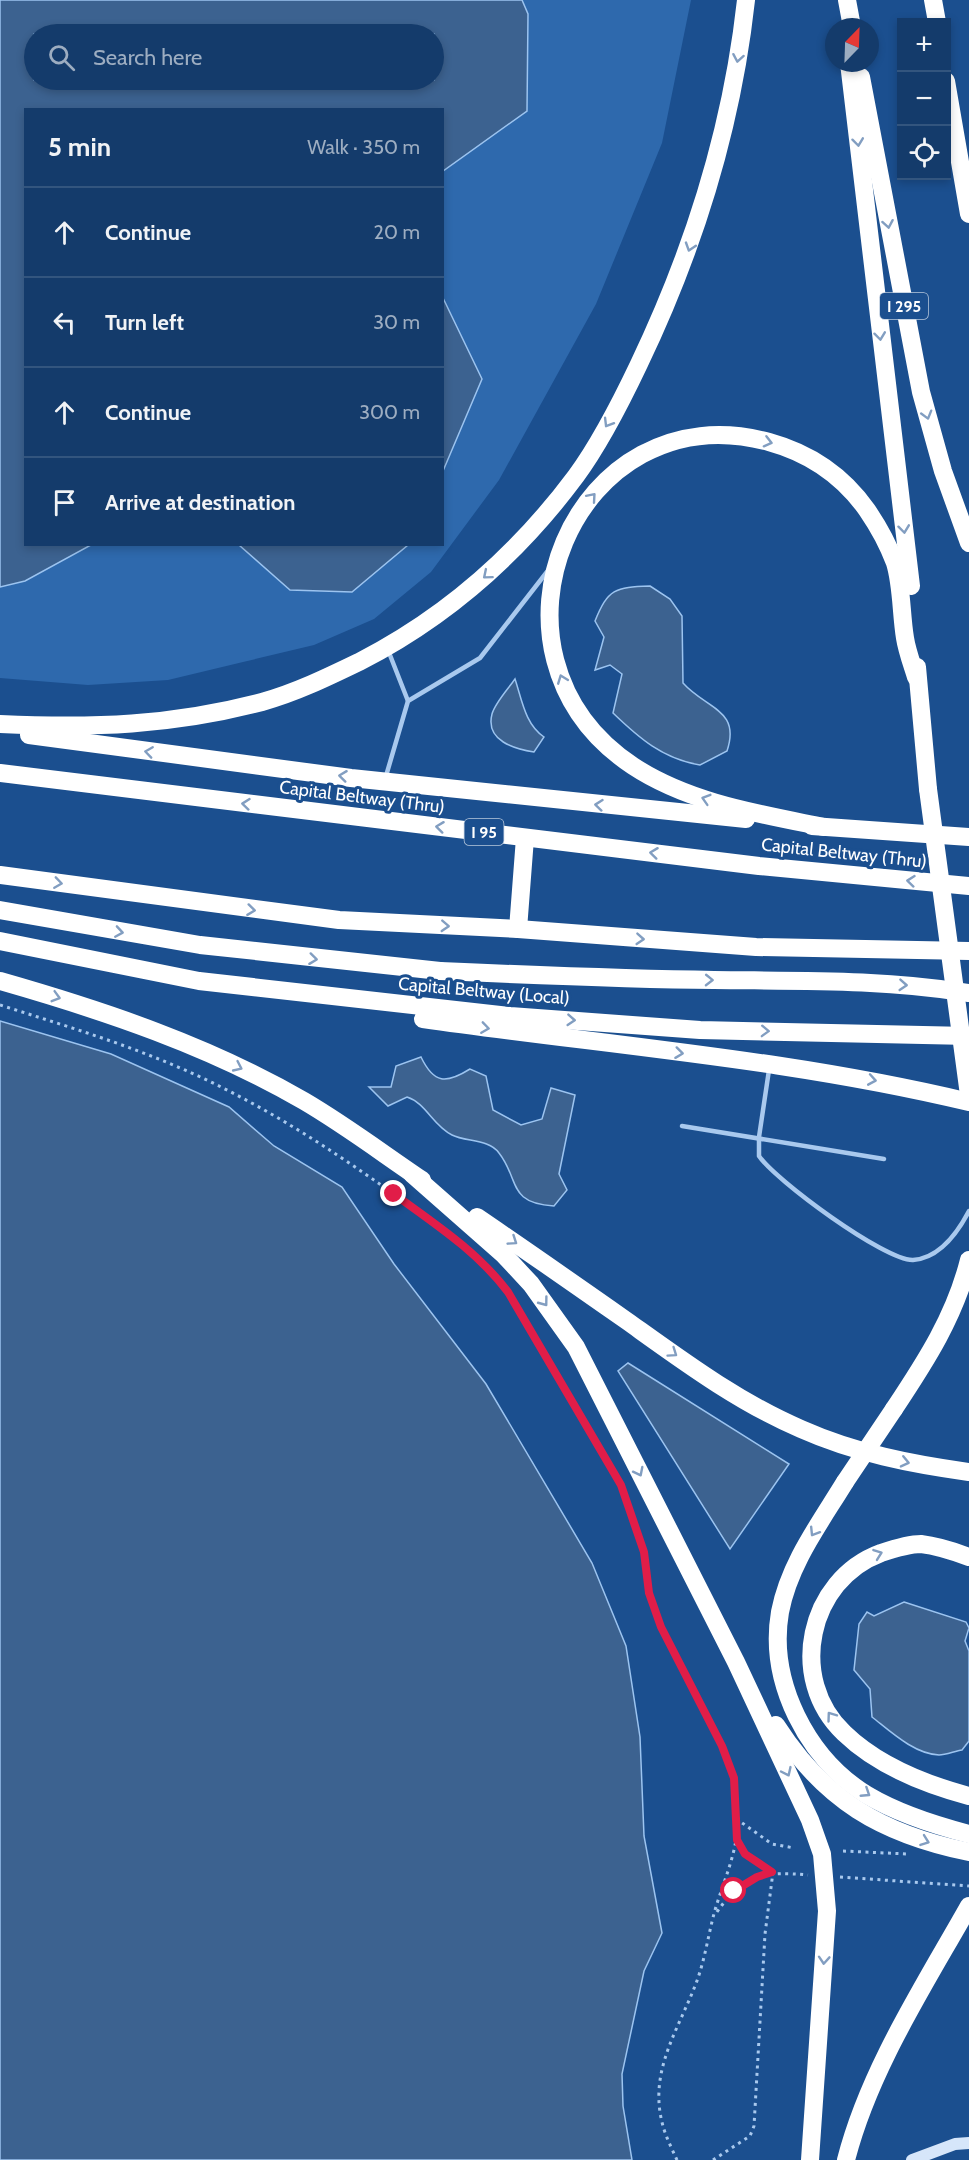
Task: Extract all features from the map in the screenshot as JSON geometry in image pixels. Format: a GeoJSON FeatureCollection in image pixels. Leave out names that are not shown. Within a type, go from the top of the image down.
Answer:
{"type":"FeatureCollection","features":[{"type":"Feature","properties":{"kind":"highway"},"geometry":{"type":"LineString","coordinates":[[0,724],[99,727],[150,723],[210,714],[265,702],[328,677],[387,648],[442,612],[495,568],[541,520],[578,474],[619,406],[685,261],[710,183],[729,108],[746,0]]}},
{"type":"Feature","properties":{"kind":"highway"},"geometry":{"type":"LineString","coordinates":[[842,0],[844,18]]}},
{"type":"Feature","properties":{"kind":"highway"},"geometry":{"type":"LineString","coordinates":[[847,0],[850,18]]}},
{"type":"Feature","properties":{"kind":"highway"},"geometry":{"type":"LineString","coordinates":[[933,0],[936,18]]}},
{"type":"Feature","properties":{"kind":"highway"},"geometry":{"type":"LineString","coordinates":[[850,72],[918,641],[916,677],[928,789],[969,1095]]}},
{"type":"Feature","properties":{"kind":"highway","name":"I 295"},"geometry":{"type":"LineString","coordinates":[[861,72],[921,392],[943,471],[969,543]]}},
{"type":"Feature","properties":{"kind":"highway"},"geometry":{"type":"LineString","coordinates":[[951,110],[969,214]]}},
{"type":"Feature","properties":{"kind":"highway"},"geometry":{"type":"LineString","coordinates":[[825,827],[745,810],[680,790],[634,766],[604,743],[576,710],[554,659],[548,603],[555,561],[565,537],[581,510],[606,482],[639,458],[676,442],[713,436],[745,436],[781,445],[810,457],[842,480],[856,494],[879,528],[896,566],[906,641],[916,677]]}},
{"type":"Feature","properties":{"kind":"highway","name":"I 95"},"geometry":{"type":"LineString","coordinates":[[0,731],[384,781],[825,827],[969,837]]}},
{"type":"Feature","properties":{"kind":"highway","name":"Capital Beltway (Thru)"},"geometry":{"type":"LineString","coordinates":[[0,773],[759,866],[969,886]]}},
{"type":"Feature","properties":{"kind":"highway"},"geometry":{"type":"LineString","coordinates":[[518,930],[525,838]]}},
{"type":"Feature","properties":{"kind":"highway"},"geometry":{"type":"LineString","coordinates":[[0,875],[339,921],[518,930],[756,947],[969,951]]}},
{"type":"Feature","properties":{"kind":"highway"},"geometry":{"type":"LineString","coordinates":[[0,910],[200,945],[440,971],[607,979],[860,982],[969,993]]}},
{"type":"Feature","properties":{"kind":"highway","name":"Capital Beltway (Local)"},"geometry":{"type":"LineString","coordinates":[[0,941],[199,981],[510,1016],[676,1028],[969,1036]]}},
{"type":"Feature","properties":{"kind":"highway"},"geometry":{"type":"LineString","coordinates":[[0,981],[147,1027],[252,1074],[349,1129],[749,1404],[801,1429],[853,1449],[911,1464],[969,1472]]}},
{"type":"Feature","properties":{"kind":"highway"},"geometry":{"type":"LineString","coordinates":[[199,981],[383,1013],[770,1064],[895,1084],[969,1102]]}},
{"type":"Feature","properties":{"kind":"highway"},"geometry":{"type":"LineString","coordinates":[[412,1174],[504,1255],[554,1314],[576,1347],[736,1662],[810,1820],[822,1854],[827,1911],[810,2160]]}},
{"type":"Feature","properties":{"kind":"highway"},"geometry":{"type":"LineString","coordinates":[[969,1260],[961,1291],[944,1329],[805,1546],[792,1574],[781,1611],[777,1645],[782,1681],[814,1746],[835,1770],[866,1794],[906,1815],[969,1834]]}},
{"type":"Feature","properties":{"kind":"highway"},"geometry":{"type":"LineString","coordinates":[[969,1557],[948,1549],[919,1544],[895,1548],[867,1558],[842,1577],[826,1598],[815,1621],[810,1648],[813,1675],[823,1705],[842,1732],[867,1753],[893,1768],[935,1787],[969,1796]]}},
{"type":"Feature","properties":{"kind":"highway"},"geometry":{"type":"LineString","coordinates":[[736,1662],[797,1758],[822,1784],[853,1808],[897,1831],[938,1846],[969,1852]]}},
{"type":"Feature","properties":{"kind":"highway"},"geometry":{"type":"LineString","coordinates":[[846,2160],[861,2115],[884,2062],[969,1906]]}},
{"type":"Feature","properties":{"kind":"main road"},"geometry":{"type":"LineString","coordinates":[[912,2160],[955,2144],[969,2143]]}},
{"type":"Feature","properties":{"kind":"lane"},"geometry":{"type":"LineString","coordinates":[[408,701],[480,658],[555,561]]}},
{"type":"Feature","properties":{"kind":"lane"},"geometry":{"type":"LineString","coordinates":[[384,781],[408,701],[387,648]]}},
{"type":"Feature","properties":{"kind":"lane"},"geometry":{"type":"LineString","coordinates":[[770,1064],[759,1137],[759,1156],[766,1167],[783,1181],[878,1248],[900,1258],[913,1260],[927,1256],[943,1246],[958,1231],[969,1211]]}},
{"type":"Feature","properties":{"kind":"lane"},"geometry":{"type":"LineString","coordinates":[[682,1126],[884,1159]]}},
{"type":"Feature","properties":{"kind":"path"},"geometry":{"type":"LineString","coordinates":[[0,1005],[140,1052],[262,1108],[320,1142],[466,1247],[493,1272],[513,1301],[621,1485],[644,1552],[649,1593],[661,1627],[722,1746],[734,1778],[738,1820],[737,1840],[703,1962],[667,2045],[660,2073],[659,2097],[663,2126],[677,2160]]}},
{"type":"Feature","properties":{"kind":"path"},"geometry":{"type":"LineString","coordinates":[[738,1820],[772,1844],[794,1848]]}},
{"type":"Feature","properties":{"kind":"path"},"geometry":{"type":"LineString","coordinates":[[737,1840],[745,1854],[772,1872]]}},
{"type":"Feature","properties":{"kind":"path"},"geometry":{"type":"LineString","coordinates":[[843,1851],[910,1855]]}},
{"type":"Feature","properties":{"kind":"path"},"geometry":{"type":"LineString","coordinates":[[713,2160],[750,2136],[754,2126],[765,1934],[772,1872]]}},
{"type":"Feature","properties":{"kind":"path"},"geometry":{"type":"LineString","coordinates":[[714,1916],[723,1902],[743,1883],[772,1872],[808,1875]]}},
{"type":"Feature","properties":{"kind":"path"},"geometry":{"type":"LineString","coordinates":[[838,1877],[969,1886]]}},
{"type":"Feature","properties":{"kind":"shaded area"},"geometry":{"type":"Polygon","coordinates":[[[0,0],[522,0],[528,14],[527,111],[444,170],[444,108],[24,108],[24,546],[89,546],[25,581],[0,587],[0,0]]]}},
{"type":"Feature","properties":{"kind":"shaded area"},"geometry":{"type":"Polygon","coordinates":[[[522,0],[691,0],[662,143],[596,304],[499,480],[431,572],[374,619],[314,645],[168,680],[88,685],[0,678],[0,587],[25,581],[89,546],[241,546],[290,590],[352,592],[407,546],[444,546],[444,469],[482,379],[444,300],[444,170],[527,111],[528,14],[522,0]]]}},
{"type":"Feature","properties":{"kind":"shaded area"},"geometry":{"type":"Polygon","coordinates":[[[444,300],[482,379],[444,469],[444,300]]]}},
{"type":"Feature","properties":{"kind":"shaded area"},"geometry":{"type":"Polygon","coordinates":[[[240,546],[407,546],[352,592],[290,590],[240,546]]]}},
{"type":"Feature","properties":{"kind":"shaded area"},"geometry":{"type":"Polygon","coordinates":[[[650,586],[670,599],[682,616],[683,683],[719,711],[729,726],[730,737],[727,751],[700,765],[663,753],[642,739],[613,713],[622,674],[610,665],[595,670],[604,637],[595,621],[604,602],[614,592],[621,589],[650,586]]]}},
{"type":"Feature","properties":{"kind":"shaded area"},"geometry":{"type":"Polygon","coordinates":[[[515,679],[528,718],[544,737],[534,752],[518,749],[503,742],[493,731],[492,714],[515,679]]]}},
{"type":"Feature","properties":{"kind":"shaded area"},"geometry":{"type":"Polygon","coordinates":[[[0,1021],[111,1054],[229,1107],[274,1146],[342,1187],[394,1264],[486,1384],[592,1563],[626,1646],[640,1737],[644,1836],[662,1933],[644,1971],[622,2074],[623,2106],[632,2160],[0,2160],[0,1021]]]}},
{"type":"Feature","properties":{"kind":"shaded area"},"geometry":{"type":"Polygon","coordinates":[[[421,1057],[431,1072],[441,1079],[454,1077],[470,1069],[486,1076],[493,1110],[521,1125],[542,1119],[551,1088],[575,1095],[559,1174],[567,1190],[554,1206],[539,1204],[521,1195],[495,1148],[445,1131],[419,1104],[407,1097],[388,1106],[369,1087],[391,1087],[396,1066],[421,1057]]]}},
{"type":"Feature","properties":{"kind":"shaded area"},"geometry":{"type":"Polygon","coordinates":[[[628,1363],[789,1464],[730,1549],[618,1371],[628,1363]]]}},
{"type":"Feature","properties":{"kind":"shaded area"},"geometry":{"type":"Polygon","coordinates":[[[904,1602],[966,1622],[969,1628],[965,1641],[969,1651],[969,1741],[962,1750],[939,1755],[921,1751],[903,1741],[872,1717],[870,1689],[854,1670],[859,1624],[867,1612],[874,1616],[904,1602]]]}},
{"type":"Feature","properties":{"kind":"route"},"geometry":{"type":"LineString","coordinates":[[394,1194],[466,1247],[493,1272],[508,1292],[560,1385],[621,1485],[644,1552],[649,1593],[661,1627],[722,1746],[734,1778],[738,1820],[737,1840],[745,1854],[772,1872],[743,1883],[734,1891]]}}]}
